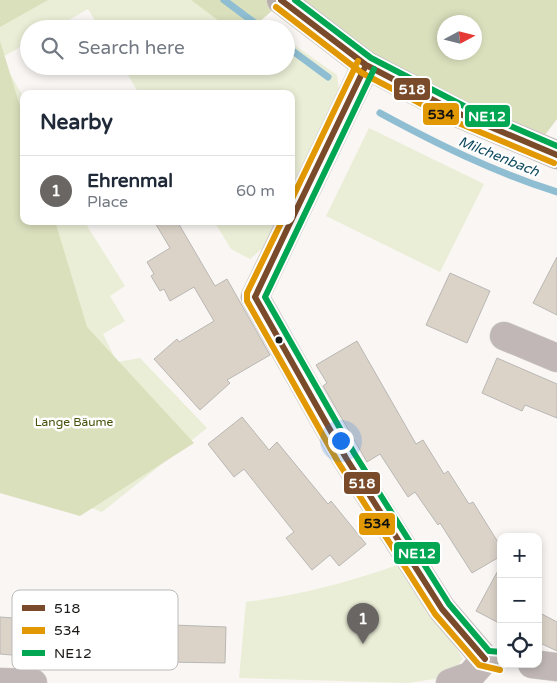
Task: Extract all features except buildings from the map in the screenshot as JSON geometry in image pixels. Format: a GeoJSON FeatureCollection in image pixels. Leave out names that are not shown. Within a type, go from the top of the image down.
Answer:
{"type":"FeatureCollection","features":[{"type":"Feature","properties":{"kind":"main road"},"geometry":{"type":"LineString","coordinates":[[281,0],[366,65],[460,114],[557,155]]}},
{"type":"Feature","properties":{"kind":"street"},"geometry":{"type":"LineString","coordinates":[[295,213],[366,65]]}},
{"type":"Feature","properties":{"kind":"street"},"geometry":{"type":"LineString","coordinates":[[289,225],[255,297],[279,326],[346,458],[442,609],[493,660],[470,676],[450,683]]}},
{"type":"Feature","properties":{"kind":"street"},"geometry":{"type":"LineString","coordinates":[[504,336],[557,358]]}},
{"type":"Feature","properties":{"kind":"street"},"geometry":{"type":"LineString","coordinates":[[542,665],[557,667]]}},
{"type":"Feature","properties":{"kind":"street"},"geometry":{"type":"LineString","coordinates":[[0,682],[33,683]]}},
{"type":"Feature","properties":{"kind":"green space","name":"Lange Bäume"},"geometry":{"type":"Polygon","coordinates":[[[0,0],[234,0],[260,20],[95,20],[88,9],[69,20],[20,20],[20,47],[1,58],[20,91],[20,225],[87,225],[125,286],[110,296],[125,321],[103,334],[117,362],[140,358],[207,428],[102,512],[0,472],[0,0]]]}},
{"type":"Feature","properties":{"kind":"green space"},"geometry":{"type":"Polygon","coordinates":[[[0,0],[48,0],[0,27],[0,0]]]}},
{"type":"Feature","properties":{"kind":"green space"},"geometry":{"type":"Polygon","coordinates":[[[191,0],[557,0],[557,119],[536,147],[282,2],[261,20],[218,20],[191,0]]]}},
{"type":"Feature","properties":{"kind":"green space","name":"Lange Bäume"},"geometry":{"type":"Polygon","coordinates":[[[0,41],[20,106],[20,225],[56,225],[87,327],[194,443],[80,516],[0,493],[0,41]]]}},
{"type":"Feature","properties":{"kind":"green space"},"geometry":{"type":"Polygon","coordinates":[[[295,45],[337,75],[339,89],[295,182],[295,90],[137,90],[128,75],[295,75],[295,45]]]}},
{"type":"Feature","properties":{"kind":"green space"},"geometry":{"type":"Polygon","coordinates":[[[369,128],[484,184],[440,272],[326,216],[369,128]]]}},
{"type":"Feature","properties":{"kind":"green space"},"geometry":{"type":"Polygon","coordinates":[[[216,225],[275,225],[264,247],[250,259],[231,249],[216,225]]]}},
{"type":"Feature","properties":{"kind":"green space"},"geometry":{"type":"Polygon","coordinates":[[[397,565],[443,627],[463,659],[447,677],[408,683],[239,678],[246,602],[323,588],[397,565]]]}},
{"type":"Feature","properties":{"kind":"waterway","name":"Milchenbach"},"geometry":{"type":"LineString","coordinates":[[224,0],[251,20]]}},
{"type":"Feature","properties":{"kind":"waterway","name":"Milchenbach"},"geometry":{"type":"LineString","coordinates":[[295,53],[328,77]]}},
{"type":"Feature","properties":{"kind":"waterway","name":"Milchenbach"},"geometry":{"type":"LineString","coordinates":[[380,113],[466,157],[557,192]]}},
{"type":"Feature","properties":{"kind":"transit line","name":"518"},"geometry":{"type":"LineString","coordinates":[[281,0],[366,65],[460,114],[557,155]]}},
{"type":"Feature","properties":{"kind":"transit line","name":"NE12"},"geometry":{"type":"LineString","coordinates":[[295,0],[371,58],[464,106],[557,146]]}},
{"type":"Feature","properties":{"kind":"transit line","name":"534"},"geometry":{"type":"LineString","coordinates":[[276,7],[293,20]]}},
{"type":"Feature","properties":{"kind":"transit line","name":"534"},"geometry":{"type":"LineString","coordinates":[[295,22],[362,73],[456,122],[554,163]]}},
{"type":"Feature","properties":{"kind":"transit line","name":"534"},"geometry":{"type":"LineString","coordinates":[[295,193],[358,61]]}},
{"type":"Feature","properties":{"kind":"transit line","name":"518"},"geometry":{"type":"LineString","coordinates":[[295,213],[366,65]]}},
{"type":"Feature","properties":{"kind":"transit line","name":"NE12"},"geometry":{"type":"LineString","coordinates":[[374,69],[265,297],[354,453],[449,604],[489,651],[497,652]]}},
{"type":"Feature","properties":{"kind":"transit line","name":"534"},"geometry":{"type":"LineString","coordinates":[[280,225],[247,293],[247,301],[338,462],[435,614],[479,665],[500,670]]}},
{"type":"Feature","properties":{"kind":"transit line","name":"518"},"geometry":{"type":"LineString","coordinates":[[255,297],[289,225]]}},
{"type":"Feature","properties":{"kind":"transit line","name":"518"},"geometry":{"type":"LineString","coordinates":[[255,297],[346,458],[442,609],[485,659]]}},
{"type":"Feature","properties":{"kind":"place","name":"Ehrenmal"},"geometry":{"type":"Point","coordinates":[363,644]}}]}
